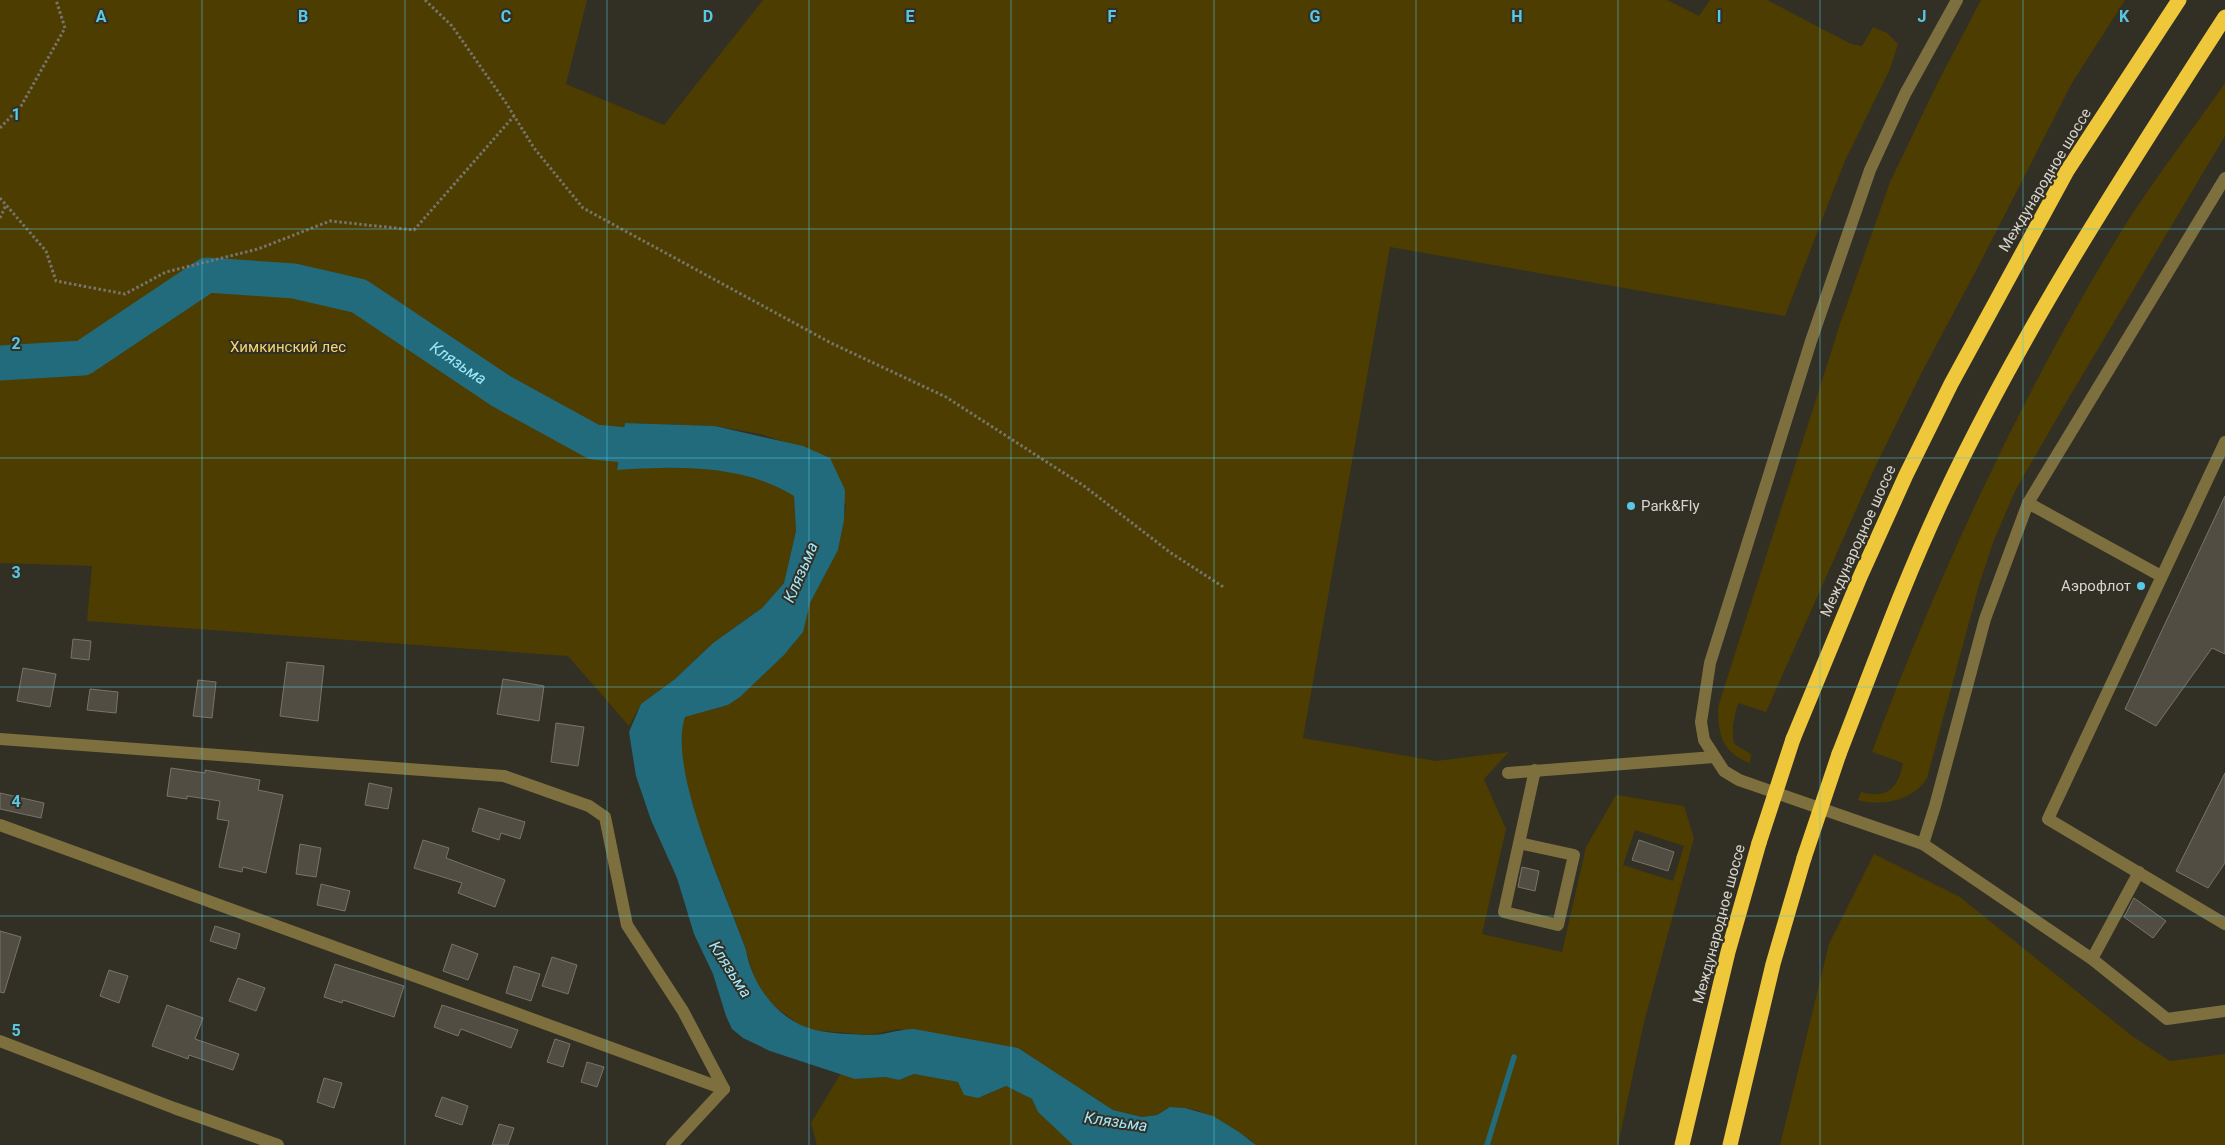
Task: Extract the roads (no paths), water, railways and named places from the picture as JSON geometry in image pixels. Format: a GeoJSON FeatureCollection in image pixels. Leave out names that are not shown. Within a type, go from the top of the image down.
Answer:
{"type":"FeatureCollection","features":[{"type":"Feature","properties":{"kind":"highway","name":"Международное шоссе"},"geometry":{"type":"LineString","coordinates":[[1682,1145],[1728,952],[1759,843],[1793,738],[1860,577],[1906,475],[1994,302],[2068,171],[2179,0]]}},
{"type":"Feature","properties":{"kind":"highway"},"geometry":{"type":"LineString","coordinates":[[1730,1145],[1774,964],[1804,858],[1839,754],[1901,596],[1945,494],[2043,308],[2109,197],[2225,17]]}},
{"type":"Feature","properties":{"kind":"street"},"geometry":{"type":"LineString","coordinates":[[1957,0],[1905,94],[1870,170],[1812,340],[1710,663],[1701,722],[1704,740],[1724,770],[1739,780],[1923,844],[2092,959],[2167,1019],[2225,1010]]}},
{"type":"Feature","properties":{"kind":"street"},"geometry":{"type":"LineString","coordinates":[[1923,844],[1985,619],[2028,503],[2225,178]]}},
{"type":"Feature","properties":{"kind":"street"},"geometry":{"type":"LineString","coordinates":[[2225,442],[2048,819],[2225,924]]}},
{"type":"Feature","properties":{"kind":"street"},"geometry":{"type":"LineString","coordinates":[[2028,503],[2161,576]]}},
{"type":"Feature","properties":{"kind":"street"},"geometry":{"type":"LineString","coordinates":[[0,739],[504,776],[590,806],[605,817],[627,925],[683,1012],[724,1089]]}},
{"type":"Feature","properties":{"kind":"street"},"geometry":{"type":"LineString","coordinates":[[1508,773],[1714,757]]}},
{"type":"Feature","properties":{"kind":"street"},"geometry":{"type":"LineString","coordinates":[[1519,843],[1574,855],[1558,925],[1504,912],[1519,843],[1536,770]]}},
{"type":"Feature","properties":{"kind":"street"},"geometry":{"type":"LineString","coordinates":[[0,825],[724,1089]]}},
{"type":"Feature","properties":{"kind":"street"},"geometry":{"type":"LineString","coordinates":[[2092,959],[2139,872]]}},
{"type":"Feature","properties":{"kind":"street"},"geometry":{"type":"LineString","coordinates":[[0,1041],[174,1108],[278,1145]]}},
{"type":"Feature","properties":{"kind":"street"},"geometry":{"type":"LineString","coordinates":[[672,1145],[724,1089]]}},
{"type":"Feature","properties":{"kind":"water"},"geometry":{"type":"Polygon","coordinates":[[[625,423],[715,426],[803,446],[830,458],[845,490],[844,520],[838,550],[810,603],[803,632],[784,655],[740,697],[728,705],[685,717],[682,740],[684,768],[691,800],[754,976],[769,1000],[789,1019],[815,1030],[841,1034],[873,1035],[914,1029],[1018,1048],[1113,1110],[1142,1117],[1157,1115],[1170,1107],[1185,1108],[1213,1116],[1256,1145],[1073,1145],[1038,1112],[1032,1099],[1006,1086],[978,1098],[964,1095],[958,1082],[914,1074],[899,1080],[885,1077],[855,1079],[770,1051],[743,1038],[732,1029],[713,974],[694,934],[677,878],[651,820],[636,776],[629,732],[641,704],[675,679],[713,643],[762,608],[784,583],[796,531],[794,496],[753,478],[731,473],[685,468],[617,470],[625,423]]]}},
{"type":"Feature","properties":{"kind":"waterway","name":"Клязьма"},"geometry":{"type":"LineString","coordinates":[[0,363],[83,358],[207,275],[294,281],[359,296],[501,391],[594,442],[669,449]]}},
{"type":"Feature","properties":{"kind":"waterway"},"geometry":{"type":"LineString","coordinates":[[1487,1145],[1514,1057]]}},
{"type":"Feature","properties":{"kind":"place","name":"Park&Fly"},"geometry":{"type":"Point","coordinates":[1631,506]}},
{"type":"Feature","properties":{"kind":"place","name":"Аэрофлот"},"geometry":{"type":"Point","coordinates":[2141,586]}},
{"type":"Feature","properties":{"kind":"park label","name":"Химкинский лес"},"geometry":{"type":"Point","coordinates":[288,347]}}]}
